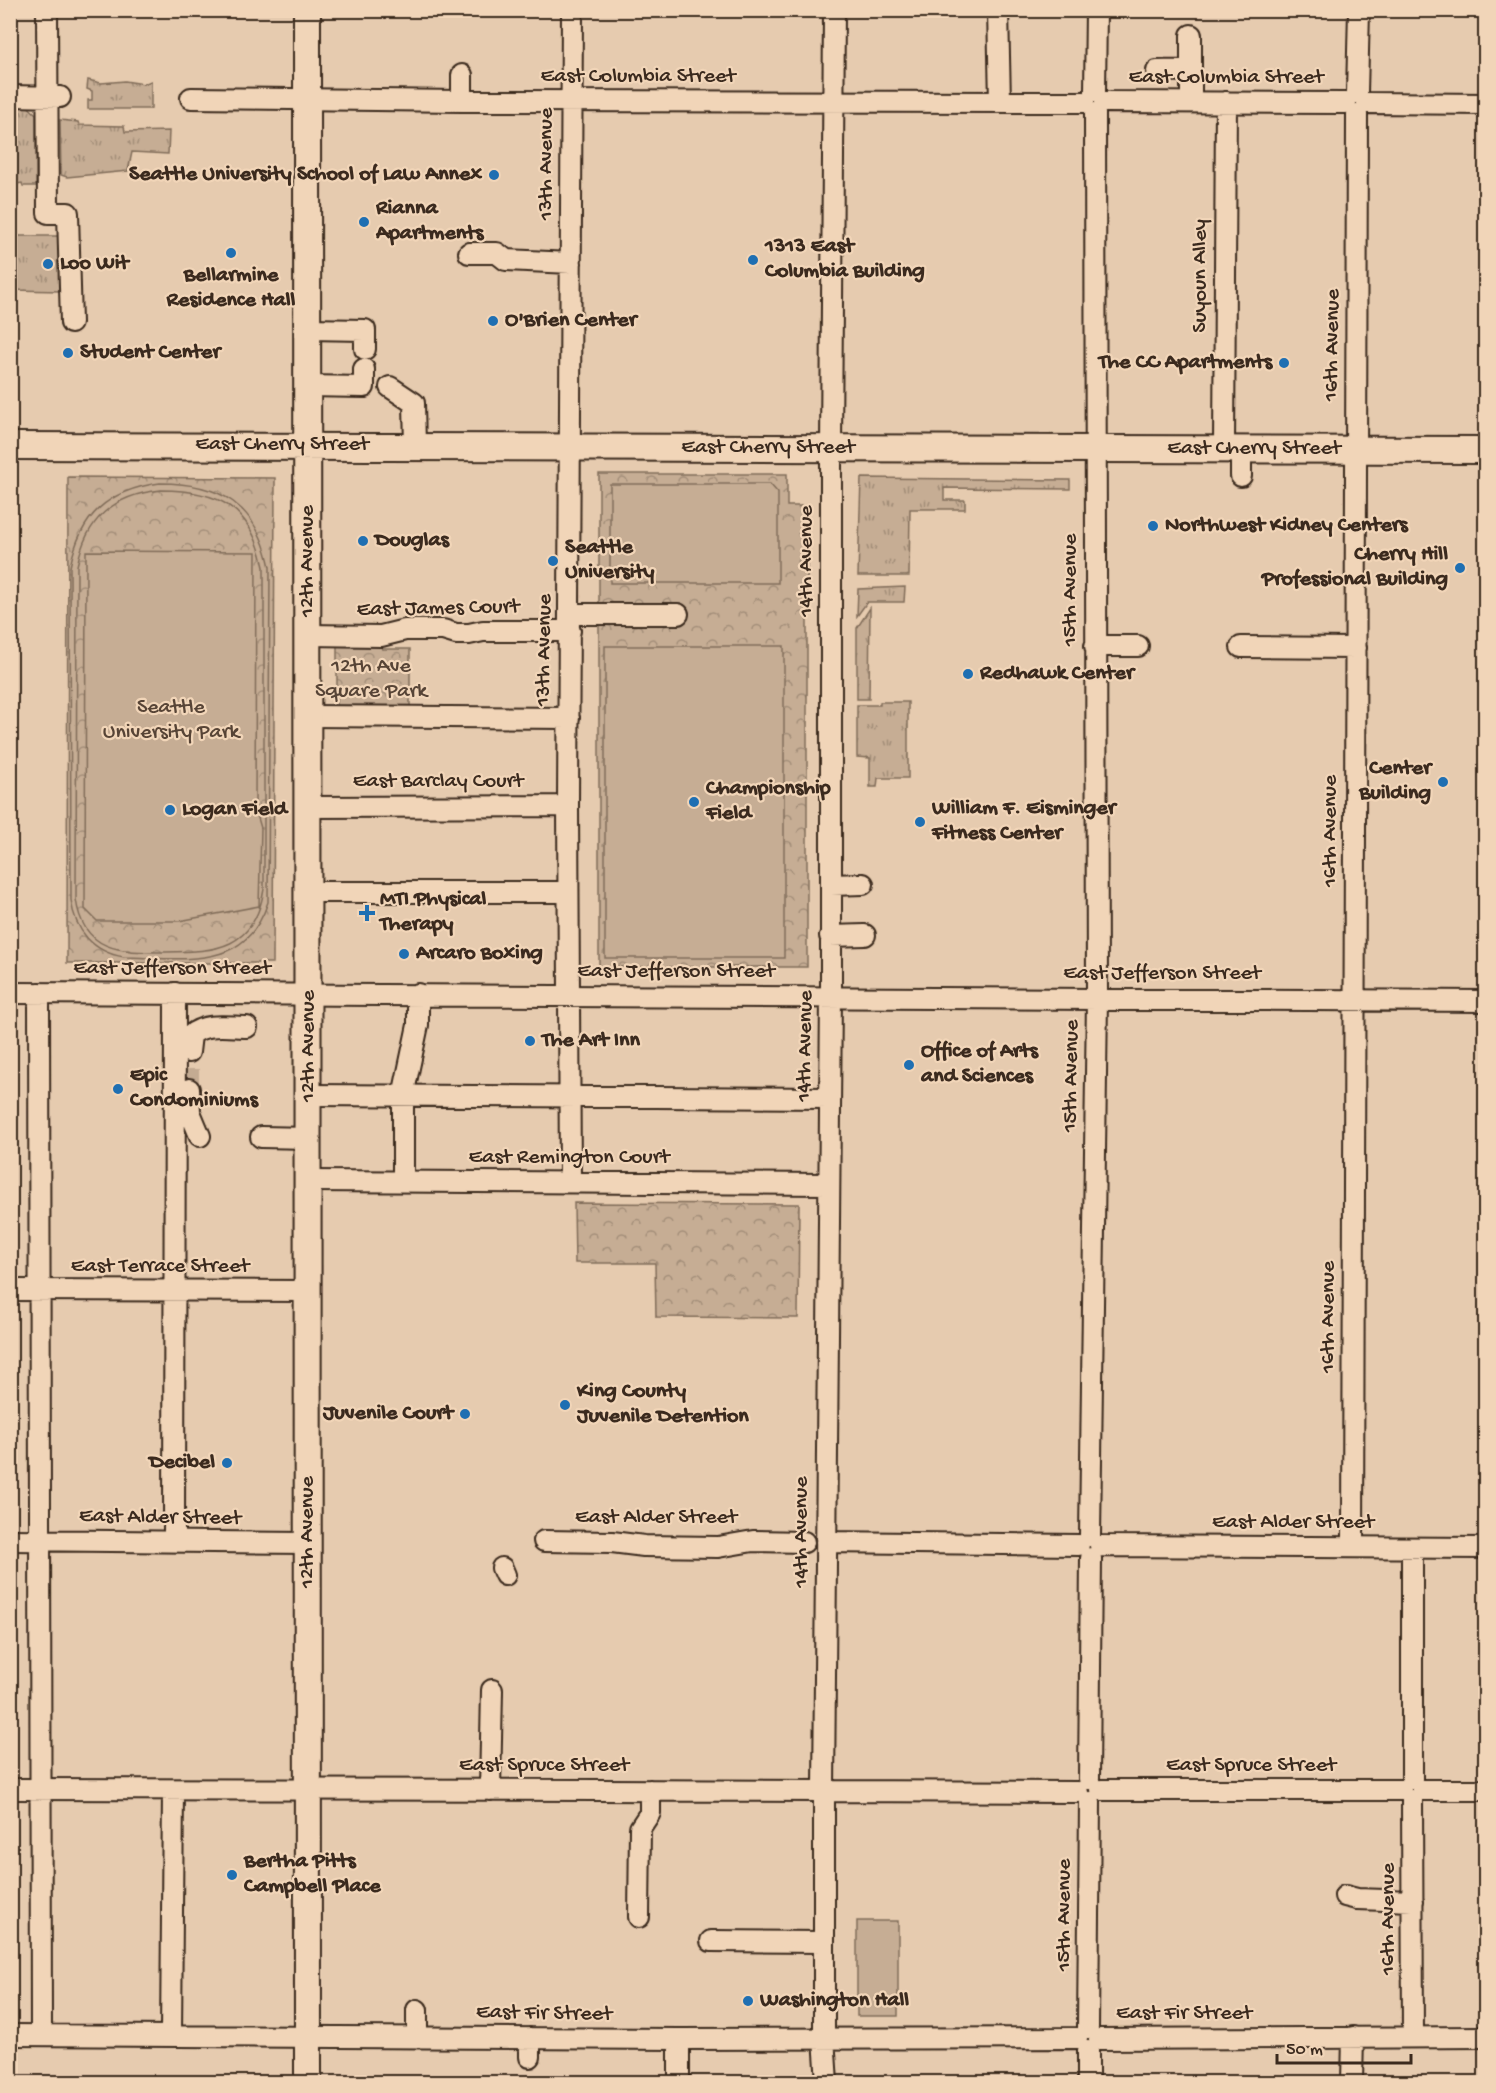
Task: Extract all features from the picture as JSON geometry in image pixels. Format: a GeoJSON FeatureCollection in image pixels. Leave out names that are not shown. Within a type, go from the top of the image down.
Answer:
{"type":"FeatureCollection","features":[{"type":"Feature","properties":{"kind":"main road","name":"12th Avenue"},"geometry":{"type":"LineString","coordinates":[[307,10],[308,2082]]}},
{"type":"Feature","properties":{"kind":"main road","name":"East Cherry Street"},"geometry":{"type":"LineString","coordinates":[[10,446],[1485,450]]}},
{"type":"Feature","properties":{"kind":"street"},"geometry":{"type":"LineString","coordinates":[[46,10],[54,96],[48,213],[68,213],[71,323]]}},
{"type":"Feature","properties":{"kind":"street","name":"13th Avenue"},"geometry":{"type":"LineString","coordinates":[[570,1182],[568,806],[572,10]]}},
{"type":"Feature","properties":{"kind":"street","name":"14th Avenue"},"geometry":{"type":"LineString","coordinates":[[827,2082],[824,2038],[824,1790],[831,996],[834,10]]}},
{"type":"Feature","properties":{"kind":"street"},"geometry":{"type":"LineString","coordinates":[[998,10],[1000,102]]}},
{"type":"Feature","properties":{"kind":"street","name":"15th Avenue"},"geometry":{"type":"LineString","coordinates":[[1088,2082],[1090,1546],[1096,998],[1096,10]]}},
{"type":"Feature","properties":{"kind":"street","name":"16th Avenue"},"geometry":{"type":"LineString","coordinates":[[1353,1547],[1355,450],[1359,10]]}},
{"type":"Feature","properties":{"kind":"street"},"geometry":{"type":"LineString","coordinates":[[1191,35],[1191,102]]}},
{"type":"Feature","properties":{"kind":"street"},"geometry":{"type":"LineString","coordinates":[[1157,71],[1191,70]]}},
{"type":"Feature","properties":{"kind":"street"},"geometry":{"type":"LineString","coordinates":[[462,75],[462,101]]}},
{"type":"Feature","properties":{"kind":"street"},"geometry":{"type":"LineString","coordinates":[[10,96],[54,96]]}},
{"type":"Feature","properties":{"kind":"street","name":"East Columbia Street"},"geometry":{"type":"LineString","coordinates":[[191,98],[1485,104]]}},
{"type":"Feature","properties":{"kind":"street","name":"Suyoun Alley"},"geometry":{"type":"LineString","coordinates":[[1226,102],[1233,449],[1241,476]]}},
{"type":"Feature","properties":{"kind":"street"},"geometry":{"type":"LineString","coordinates":[[469,253],[497,253],[506,260],[571,262]]}},
{"type":"Feature","properties":{"kind":"street"},"geometry":{"type":"LineString","coordinates":[[307,329],[365,330],[364,349]]}},
{"type":"Feature","properties":{"kind":"street"},"geometry":{"type":"LineString","coordinates":[[307,386],[364,387],[364,369]]}},
{"type":"Feature","properties":{"kind":"street"},"geometry":{"type":"LineString","coordinates":[[390,387],[414,403],[415,446]]}},
{"type":"Feature","properties":{"kind":"street","name":"East James Court"},"geometry":{"type":"LineString","coordinates":[[308,635],[381,636],[405,630],[443,630],[456,634],[469,634],[570,622],[678,614]]}},
{"type":"Feature","properties":{"kind":"street"},"geometry":{"type":"LineString","coordinates":[[1095,646],[1138,646]]}},
{"type":"Feature","properties":{"kind":"street"},"geometry":{"type":"LineString","coordinates":[[1241,647],[1356,648]]}},
{"type":"Feature","properties":{"kind":"street"},"geometry":{"type":"LineString","coordinates":[[309,716],[569,718]]}},
{"type":"Feature","properties":{"kind":"street","name":"East Barclay Court"},"geometry":{"type":"LineString","coordinates":[[308,807],[568,806]]}},
{"type":"Feature","properties":{"kind":"street"},"geometry":{"type":"LineString","coordinates":[[831,885],[863,884]]}},
{"type":"Feature","properties":{"kind":"street"},"geometry":{"type":"LineString","coordinates":[[308,892],[568,892]]}},
{"type":"Feature","properties":{"kind":"street"},"geometry":{"type":"LineString","coordinates":[[830,936],[865,935]]}},
{"type":"Feature","properties":{"kind":"street","name":"East Jefferson Street"},"geometry":{"type":"LineString","coordinates":[[10,993],[1485,1001]]}},
{"type":"Feature","properties":{"kind":"street"},"geometry":{"type":"LineString","coordinates":[[39,993],[41,2035]]}},
{"type":"Feature","properties":{"kind":"street"},"geometry":{"type":"LineString","coordinates":[[174,1541],[175,993]]}},
{"type":"Feature","properties":{"kind":"street"},"geometry":{"type":"LineString","coordinates":[[403,1181],[403,1096],[418,1025],[418,994]]}},
{"type":"Feature","properties":{"kind":"street"},"geometry":{"type":"LineString","coordinates":[[189,1052],[191,1035],[198,1029],[247,1027]]}},
{"type":"Feature","properties":{"kind":"street"},"geometry":{"type":"LineString","coordinates":[[189,1089],[190,1112],[200,1136]]}},
{"type":"Feature","properties":{"kind":"street"},"geometry":{"type":"LineString","coordinates":[[309,1095],[829,1098]]}},
{"type":"Feature","properties":{"kind":"street"},"geometry":{"type":"LineString","coordinates":[[261,1137],[309,1138]]}},
{"type":"Feature","properties":{"kind":"street","name":"East Remington Court"},"geometry":{"type":"LineString","coordinates":[[309,1181],[828,1184]]}},
{"type":"Feature","properties":{"kind":"street","name":"East Terrace Street"},"geometry":{"type":"LineString","coordinates":[[10,1290],[309,1292]]}},
{"type":"Feature","properties":{"kind":"street","name":"East Alder Street"},"geometry":{"type":"LineString","coordinates":[[10,1540],[308,1544]]}},
{"type":"Feature","properties":{"kind":"street","name":"East Alder Street"},"geometry":{"type":"LineString","coordinates":[[544,1541],[718,1547],[753,1541],[804,1542]]}},
{"type":"Feature","properties":{"kind":"street","name":"East Alder Street"},"geometry":{"type":"LineString","coordinates":[[826,1542],[1485,1548]]}},
{"type":"Feature","properties":{"kind":"street","name":"16th Avenue"},"geometry":{"type":"LineString","coordinates":[[1412,1548],[1413,2037]]}},
{"type":"Feature","properties":{"kind":"street"},"geometry":{"type":"LineString","coordinates":[[490,1790],[492,1690]]}},
{"type":"Feature","properties":{"kind":"street","name":"East Spruce Street"},"geometry":{"type":"LineString","coordinates":[[10,1789],[1485,1790]]}},
{"type":"Feature","properties":{"kind":"street"},"geometry":{"type":"LineString","coordinates":[[171,2035],[174,1790]]}},
{"type":"Feature","properties":{"kind":"street"},"geometry":{"type":"LineString","coordinates":[[639,1917],[640,1828],[650,1813],[650,1790]]}},
{"type":"Feature","properties":{"kind":"street"},"geometry":{"type":"LineString","coordinates":[[1345,1896],[1357,1899],[1413,1901]]}},
{"type":"Feature","properties":{"kind":"street"},"geometry":{"type":"LineString","coordinates":[[711,1941],[824,1942]]}},
{"type":"Feature","properties":{"kind":"street"},"geometry":{"type":"LineString","coordinates":[[417,2010],[417,2037]]}},
{"type":"Feature","properties":{"kind":"street","name":"East Fir Street"},"geometry":{"type":"LineString","coordinates":[[10,2035],[417,2037],[530,2048],[679,2039],[1485,2037]]}},
{"type":"Feature","properties":{"kind":"street"},"geometry":{"type":"LineString","coordinates":[[1352,2082],[1353,2037]]}},
{"type":"Feature","properties":{"kind":"street"},"geometry":{"type":"LineString","coordinates":[[679,2039],[679,2082]]}},
{"type":"Feature","properties":{"kind":"green space"},"geometry":{"type":"Polygon","coordinates":[[[88,80],[101,83],[125,81],[144,84],[151,81],[151,109],[88,109],[88,100],[92,100],[92,91],[87,89],[88,80]]]}},
{"type":"Feature","properties":{"kind":"green space"},"geometry":{"type":"Polygon","coordinates":[[[11,102],[23,102],[36,114],[36,186],[23,186],[22,183],[11,185],[11,102]]]}},
{"type":"Feature","properties":{"kind":"green space"},"geometry":{"type":"Polygon","coordinates":[[[60,120],[78,122],[79,125],[124,126],[125,132],[169,131],[168,154],[132,152],[128,171],[67,177],[61,175],[60,120]]]}},
{"type":"Feature","properties":{"kind":"green space"},"geometry":{"type":"Polygon","coordinates":[[[10,236],[59,236],[61,291],[11,290],[10,236]]]}},
{"type":"Feature","properties":{"kind":"green space"},"geometry":{"type":"Polygon","coordinates":[[[599,474],[787,474],[787,506],[807,506],[807,967],[599,967],[599,474]]]}},
{"type":"Feature","properties":{"kind":"green space","name":"Seattle University Park"},"geometry":{"type":"Polygon","coordinates":[[[68,477],[275,478],[273,963],[67,963],[68,477]]]}},
{"type":"Feature","properties":{"kind":"green space"},"geometry":{"type":"Polygon","coordinates":[[[861,478],[1070,480],[1070,489],[944,488],[944,500],[965,500],[965,509],[910,509],[909,576],[858,576],[861,478]]]}},
{"type":"Feature","properties":{"kind":"green space"},"geometry":{"type":"Polygon","coordinates":[[[160,483],[201,487],[233,502],[246,513],[256,528],[270,567],[268,902],[258,925],[245,940],[228,950],[210,956],[168,959],[124,957],[103,950],[87,938],[81,930],[71,900],[70,567],[81,533],[89,519],[111,499],[142,486],[160,483]],[[161,490],[129,497],[104,512],[87,535],[77,566],[76,899],[80,917],[96,940],[107,946],[134,951],[201,951],[230,943],[252,924],[264,889],[264,567],[259,547],[251,530],[230,506],[200,494],[161,490]]]}},
{"type":"Feature","properties":{"kind":"green space"},"geometry":{"type":"Polygon","coordinates":[[[610,484],[770,484],[778,493],[778,583],[610,583],[610,484]]]}},
{"type":"Feature","properties":{"kind":"green space","name":"Seattle University Park"},"geometry":{"type":"Polygon","coordinates":[[[86,551],[256,552],[255,808],[261,828],[259,906],[179,921],[97,921],[85,909],[86,551]]]}},
{"type":"Feature","properties":{"kind":"green space"},"geometry":{"type":"Polygon","coordinates":[[[905,587],[904,602],[867,602],[857,616],[858,589],[905,587]]]}},
{"type":"Feature","properties":{"kind":"green space"},"geometry":{"type":"Polygon","coordinates":[[[870,608],[869,699],[857,699],[857,628],[870,608]]]}},
{"type":"Feature","properties":{"kind":"green space","name":"12th Ave Square Park"},"geometry":{"type":"Polygon","coordinates":[[[337,641],[382,642],[382,649],[410,649],[410,713],[337,713],[337,641]]]}},
{"type":"Feature","properties":{"kind":"green space","name":"Championship Field"},"geometry":{"type":"Polygon","coordinates":[[[605,646],[784,646],[784,958],[605,958],[605,646]]]}},
{"type":"Feature","properties":{"kind":"green space"},"geometry":{"type":"Polygon","coordinates":[[[880,702],[908,702],[908,778],[878,778],[877,787],[870,787],[870,758],[857,757],[857,705],[880,705],[880,702]]]}},
{"type":"Feature","properties":{"kind":"green space"},"geometry":{"type":"Polygon","coordinates":[[[574,1203],[799,1204],[798,1318],[656,1317],[655,1263],[575,1263],[574,1203]]]}},
{"type":"Feature","properties":{"kind":"green space"},"geometry":{"type":"Polygon","coordinates":[[[857,1921],[898,1921],[898,2016],[857,2016],[857,1921]]]}},
{"type":"Feature","properties":{"kind":"tunnel"},"geometry":{"type":"LineString","coordinates":[[189,1052],[189,1089]]}},
{"type":"Feature","properties":{"kind":"place","name":"Seattle University School of Law Annex"},"geometry":{"type":"Point","coordinates":[494,175]}},
{"type":"Feature","properties":{"kind":"place","name":"Rianna Apartments"},"geometry":{"type":"Point","coordinates":[364,222]}},
{"type":"Feature","properties":{"kind":"place","name":"Bellarmine Residence Hall"},"geometry":{"type":"Point","coordinates":[231,253]}},
{"type":"Feature","properties":{"kind":"place","name":"1313 East Columbia Building"},"geometry":{"type":"Point","coordinates":[753,260]}},
{"type":"Feature","properties":{"kind":"place","name":"Loo Wit"},"geometry":{"type":"Point","coordinates":[48,264]}},
{"type":"Feature","properties":{"kind":"place","name":"O'Brien Center"},"geometry":{"type":"Point","coordinates":[493,321]}},
{"type":"Feature","properties":{"kind":"place","name":"Student Center"},"geometry":{"type":"Point","coordinates":[68,353]}},
{"type":"Feature","properties":{"kind":"place","name":"The CC Apartments"},"geometry":{"type":"Point","coordinates":[1284,363]}},
{"type":"Feature","properties":{"kind":"place","name":"Northwest Kidney Centers"},"geometry":{"type":"Point","coordinates":[1153,526]}},
{"type":"Feature","properties":{"kind":"place","name":"Douglas"},"geometry":{"type":"Point","coordinates":[363,541]}},
{"type":"Feature","properties":{"kind":"place","name":"Seattle University"},"geometry":{"type":"Point","coordinates":[553,561]}},
{"type":"Feature","properties":{"kind":"place","name":"Cherry Hill Professional Building"},"geometry":{"type":"Point","coordinates":[1460,568]}},
{"type":"Feature","properties":{"kind":"place","name":"Redhawk Center"},"geometry":{"type":"Point","coordinates":[968,674]}},
{"type":"Feature","properties":{"kind":"place","name":"Center Building"},"geometry":{"type":"Point","coordinates":[1443,782]}},
{"type":"Feature","properties":{"kind":"place","name":"Championship Field"},"geometry":{"type":"Point","coordinates":[694,802]}},
{"type":"Feature","properties":{"kind":"place","name":"Logan Field"},"geometry":{"type":"Point","coordinates":[170,810]}},
{"type":"Feature","properties":{"kind":"place","name":"William F. Eisminger Fitness Center"},"geometry":{"type":"Point","coordinates":[920,822]}},
{"type":"Feature","properties":{"kind":"place","name":"MTI Physical Therapy"},"geometry":{"type":"Point","coordinates":[367,913]}},
{"type":"Feature","properties":{"kind":"place","name":"Arcaro Boxing"},"geometry":{"type":"Point","coordinates":[404,954]}},
{"type":"Feature","properties":{"kind":"place","name":"The Art Inn"},"geometry":{"type":"Point","coordinates":[530,1041]}},
{"type":"Feature","properties":{"kind":"place","name":"Office of Arts and Sciences"},"geometry":{"type":"Point","coordinates":[909,1065]}},
{"type":"Feature","properties":{"kind":"place","name":"Epic Condominiums"},"geometry":{"type":"Point","coordinates":[118,1089]}},
{"type":"Feature","properties":{"kind":"place","name":"King County Juvenile Detention"},"geometry":{"type":"Point","coordinates":[565,1405]}},
{"type":"Feature","properties":{"kind":"place","name":"Juvenile Court"},"geometry":{"type":"Point","coordinates":[465,1414]}},
{"type":"Feature","properties":{"kind":"place","name":"Decibel"},"geometry":{"type":"Point","coordinates":[227,1463]}},
{"type":"Feature","properties":{"kind":"place","name":"Bertha Pitts Campbell Place"},"geometry":{"type":"Point","coordinates":[232,1875]}},
{"type":"Feature","properties":{"kind":"place","name":"Washington Hall"},"geometry":{"type":"Point","coordinates":[748,2001]}}]}
